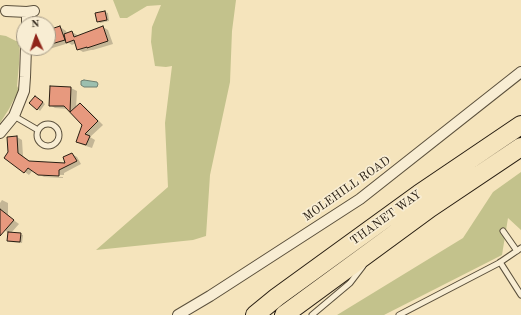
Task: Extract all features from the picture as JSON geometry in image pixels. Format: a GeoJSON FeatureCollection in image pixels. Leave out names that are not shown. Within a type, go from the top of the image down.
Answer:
{"type":"FeatureCollection","features":[{"type":"Feature","properties":{"kind":"highway","name":"THANET WAY"},"geometry":{"type":"LineString","coordinates":[[255,315],[277,297],[419,194],[521,125]]}},
{"type":"Feature","properties":{"kind":"highway","name":"THANET WAY"},"geometry":{"type":"LineString","coordinates":[[284,315],[430,208],[521,148]]}},
{"type":"Feature","properties":{"kind":"street"},"geometry":{"type":"LineString","coordinates":[[6,11],[30,11],[29,16]]}},
{"type":"Feature","properties":{"kind":"street"},"geometry":{"type":"LineString","coordinates":[[0,133],[14,116],[24,91],[26,56]]}},
{"type":"Feature","properties":{"kind":"street","name":"MOLEHILL ROAD"},"geometry":{"type":"LineString","coordinates":[[178,315],[360,199],[521,72]]}},
{"type":"Feature","properties":{"kind":"lane"},"geometry":{"type":"LineString","coordinates":[[14,116],[38,130]]}},
{"type":"Feature","properties":{"kind":"lane"},"geometry":{"type":"LineString","coordinates":[[52,124],[57,128],[59,136],[58,141],[50,147],[44,146],[36,138],[38,130],[43,125],[52,124]]}},
{"type":"Feature","properties":{"kind":"lane"},"geometry":{"type":"LineString","coordinates":[[399,315],[500,262],[519,250],[503,232]]}},
{"type":"Feature","properties":{"kind":"lane"},"geometry":{"type":"LineString","coordinates":[[312,315],[350,283],[378,246]]}},
{"type":"Feature","properties":{"kind":"lane"},"geometry":{"type":"LineString","coordinates":[[500,262],[521,296]]}},
{"type":"Feature","properties":{"kind":"shaded area"},"geometry":{"type":"Polygon","coordinates":[[[113,0],[236,0],[232,31],[230,82],[210,175],[206,236],[193,240],[96,250],[168,187],[165,123],[172,66],[155,66],[151,42],[152,27],[161,5],[147,6],[127,18],[120,18],[113,0]]]}},
{"type":"Feature","properties":{"kind":"shaded area"},"geometry":{"type":"Polygon","coordinates":[[[0,35],[16,41],[16,56],[19,56],[17,86],[20,92],[18,97],[14,99],[0,123],[0,35]]]}},
{"type":"Feature","properties":{"kind":"shaded area"},"geometry":{"type":"Polygon","coordinates":[[[81,81],[97,82],[97,87],[84,87],[81,85],[81,81]]]}},
{"type":"Feature","properties":{"kind":"shaded area"},"geometry":{"type":"Polygon","coordinates":[[[521,172],[521,230],[508,218],[502,255],[384,315],[337,315],[463,238],[493,192],[521,172]]]}},
{"type":"Feature","properties":{"kind":"building"},"geometry":{"type":"Polygon","coordinates":[[[105,11],[107,20],[97,22],[95,13],[105,11]]]}},
{"type":"Feature","properties":{"kind":"building"},"geometry":{"type":"Polygon","coordinates":[[[60,26],[65,40],[56,43],[56,27],[60,26]]]}},
{"type":"Feature","properties":{"kind":"building"},"geometry":{"type":"Polygon","coordinates":[[[103,26],[108,41],[77,50],[74,40],[66,43],[64,34],[72,31],[74,37],[103,26]]]}},
{"type":"Feature","properties":{"kind":"building"},"geometry":{"type":"Polygon","coordinates":[[[50,86],[71,87],[70,112],[80,103],[98,121],[85,134],[90,136],[86,145],[76,142],[82,125],[64,106],[49,106],[50,86]]]}},
{"type":"Feature","properties":{"kind":"building"},"geometry":{"type":"Polygon","coordinates":[[[35,96],[43,102],[37,110],[29,103],[35,96]]]}},
{"type":"Feature","properties":{"kind":"building"},"geometry":{"type":"Polygon","coordinates":[[[17,136],[18,153],[29,161],[65,163],[63,157],[72,153],[77,161],[59,170],[59,176],[38,175],[28,168],[24,173],[4,158],[8,152],[7,137],[17,136]]]}},
{"type":"Feature","properties":{"kind":"building"},"geometry":{"type":"Polygon","coordinates":[[[0,209],[14,220],[0,236],[0,209]]]}},
{"type":"Feature","properties":{"kind":"building"},"geometry":{"type":"Polygon","coordinates":[[[8,232],[21,233],[20,242],[7,241],[8,232]]]}}]}
